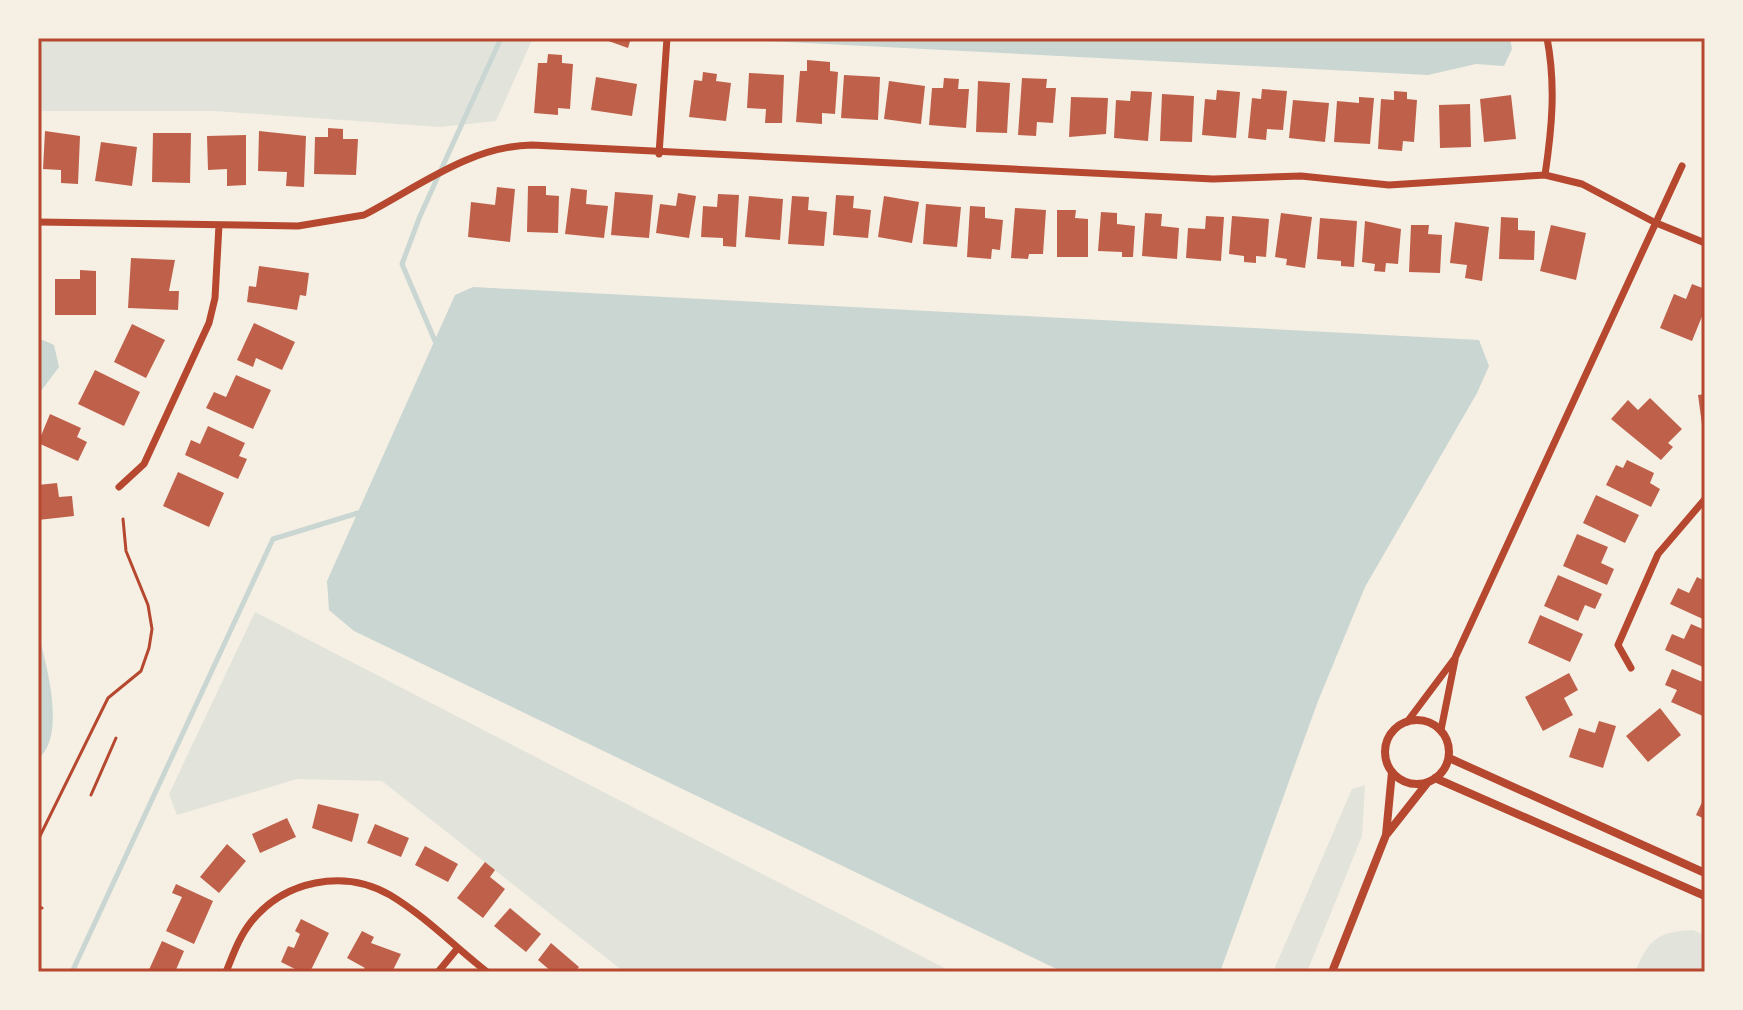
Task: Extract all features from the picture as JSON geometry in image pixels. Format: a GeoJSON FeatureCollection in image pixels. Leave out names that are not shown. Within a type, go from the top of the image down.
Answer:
{"type":"FeatureCollection","features":[{"type":"Feature","properties":{"kind":"street"},"geometry":{"type":"LineString","coordinates":[[659,154],[667,38]]}},
{"type":"Feature","properties":{"kind":"street"},"geometry":{"type":"LineString","coordinates":[[1545,175],[1553,122],[1552,66],[1547,38]]}},
{"type":"Feature","properties":{"kind":"street"},"geometry":{"type":"LineString","coordinates":[[38,222],[298,226],[349,219],[376,209],[468,158],[501,148],[532,145],[659,154],[1213,179],[1301,176],[1389,185],[1545,175],[1582,184],[1654,222],[1705,243]]}},
{"type":"Feature","properties":{"kind":"street"},"geometry":{"type":"LineString","coordinates":[[1332,972],[1386,835],[1392,772],[1385,749],[1389,738],[1407,722],[1455,658],[1682,166]]}},
{"type":"Feature","properties":{"kind":"street"},"geometry":{"type":"LineString","coordinates":[[119,487],[144,464],[209,323],[215,298],[219,225]]}},
{"type":"Feature","properties":{"kind":"street"},"geometry":{"type":"LineString","coordinates":[[1631,668],[1618,645],[1658,554],[1705,499]]}},
{"type":"Feature","properties":{"kind":"street"},"geometry":{"type":"LineString","coordinates":[[1441,730],[1455,658]]}},
{"type":"Feature","properties":{"kind":"street"},"geometry":{"type":"LineString","coordinates":[[1386,835],[1449,758],[1449,741],[1441,730],[1419,720],[1407,722]]}},
{"type":"Feature","properties":{"kind":"street"},"geometry":{"type":"LineString","coordinates":[[1449,758],[1705,873]]}},
{"type":"Feature","properties":{"kind":"street"},"geometry":{"type":"LineString","coordinates":[[1392,772],[1409,784],[1431,780],[1705,896]]}},
{"type":"Feature","properties":{"kind":"street"},"geometry":{"type":"LineString","coordinates":[[226,972],[249,924],[265,907],[308,884],[339,880],[387,893],[487,972]]}},
{"type":"Feature","properties":{"kind":"street"},"geometry":{"type":"LineString","coordinates":[[438,972],[457,949]]}},
{"type":"Feature","properties":{"kind":"lane"},"geometry":{"type":"LineString","coordinates":[[91,795],[116,738]]}},
{"type":"Feature","properties":{"kind":"path"},"geometry":{"type":"LineString","coordinates":[[38,840],[108,698],[141,671],[149,648],[152,629],[148,605],[126,551],[123,519]]}},
{"type":"Feature","properties":{"kind":"shaded area"},"geometry":{"type":"Polygon","coordinates":[[[38,38],[533,38],[496,121],[440,127],[215,111],[38,111],[38,38]]]}},
{"type":"Feature","properties":{"kind":"shaded area"},"geometry":{"type":"Polygon","coordinates":[[[711,38],[1510,38],[1512,49],[1504,66],[1476,64],[1428,75],[711,38]]]}},
{"type":"Feature","properties":{"kind":"shaded area"},"geometry":{"type":"Polygon","coordinates":[[[473,287],[1479,340],[1489,366],[1477,393],[1365,587],[1318,701],[1220,972],[1063,972],[354,631],[329,610],[327,581],[455,295],[473,287]]]}},
{"type":"Feature","properties":{"kind":"shaded area"},"geometry":{"type":"Polygon","coordinates":[[[38,338],[54,345],[59,367],[38,395],[38,338]]]}},
{"type":"Feature","properties":{"kind":"shaded area"},"geometry":{"type":"Polygon","coordinates":[[[255,612],[952,972],[624,972],[382,781],[297,779],[177,815],[169,794],[255,612]]]}},
{"type":"Feature","properties":{"kind":"shaded area"},"geometry":{"type":"Polygon","coordinates":[[[38,632],[49,680],[53,717],[47,748],[38,759],[38,632]]]}},
{"type":"Feature","properties":{"kind":"shaded area"},"geometry":{"type":"Polygon","coordinates":[[[1365,785],[1362,836],[1307,972],[1273,972],[1352,789],[1365,785]]]}},
{"type":"Feature","properties":{"kind":"shaded area"},"geometry":{"type":"Polygon","coordinates":[[[1693,930],[1705,935],[1705,972],[1635,972],[1656,939],[1693,930]]]}},
{"type":"Feature","properties":{"kind":"building"},"geometry":{"type":"Polygon","coordinates":[[[600,38],[631,38],[628,48],[600,38]]]}},
{"type":"Feature","properties":{"kind":"building"},"geometry":{"type":"Polygon","coordinates":[[[548,54],[562,55],[562,63],[573,64],[570,109],[558,108],[558,115],[534,113],[538,63],[547,63],[548,54]]]}},
{"type":"Feature","properties":{"kind":"building"},"geometry":{"type":"Polygon","coordinates":[[[807,60],[830,62],[830,71],[838,72],[835,114],[822,113],[822,124],[796,122],[800,71],[807,71],[807,60]]]}},
{"type":"Feature","properties":{"kind":"building"},"geometry":{"type":"Polygon","coordinates":[[[703,72],[717,74],[716,81],[731,83],[726,121],[689,117],[694,80],[702,81],[703,72]]]}},
{"type":"Feature","properties":{"kind":"building"},"geometry":{"type":"Polygon","coordinates":[[[749,73],[784,75],[782,123],[765,123],[766,109],[747,108],[749,73]]]}},
{"type":"Feature","properties":{"kind":"building"},"geometry":{"type":"Polygon","coordinates":[[[844,75],[880,77],[878,120],[841,118],[844,75]]]}},
{"type":"Feature","properties":{"kind":"building"},"geometry":{"type":"Polygon","coordinates":[[[596,77],[637,84],[632,116],[591,110],[596,77]]]}},
{"type":"Feature","properties":{"kind":"building"},"geometry":{"type":"Polygon","coordinates":[[[944,78],[959,79],[958,89],[969,89],[966,128],[929,125],[932,88],[943,88],[944,78]]]}},
{"type":"Feature","properties":{"kind":"building"},"geometry":{"type":"Polygon","coordinates":[[[1022,78],[1047,79],[1046,88],[1056,88],[1053,123],[1037,122],[1036,136],[1018,135],[1022,78]]]}},
{"type":"Feature","properties":{"kind":"building"},"geometry":{"type":"Polygon","coordinates":[[[889,81],[925,86],[921,124],[884,119],[889,81]]]}},
{"type":"Feature","properties":{"kind":"building"},"geometry":{"type":"Polygon","coordinates":[[[978,81],[1010,83],[1007,133],[976,132],[978,81]]]}},
{"type":"Feature","properties":{"kind":"building"},"geometry":{"type":"Polygon","coordinates":[[[1262,89],[1287,91],[1283,130],[1267,129],[1266,140],[1248,138],[1252,98],[1261,99],[1262,89]]]}},
{"type":"Feature","properties":{"kind":"building"},"geometry":{"type":"Polygon","coordinates":[[[1217,90],[1240,92],[1236,138],[1202,135],[1205,99],[1216,100],[1217,90]]]}},
{"type":"Feature","properties":{"kind":"building"},"geometry":{"type":"Polygon","coordinates":[[[1131,91],[1152,92],[1148,141],[1114,138],[1116,100],[1130,101],[1131,91]]]}},
{"type":"Feature","properties":{"kind":"building"},"geometry":{"type":"Polygon","coordinates":[[[1394,91],[1407,92],[1407,99],[1417,100],[1414,142],[1403,141],[1402,151],[1378,149],[1381,99],[1394,100],[1394,91]]]}},
{"type":"Feature","properties":{"kind":"building"},"geometry":{"type":"Polygon","coordinates":[[[1162,94],[1194,96],[1192,142],[1160,141],[1162,94]]]}},
{"type":"Feature","properties":{"kind":"building"},"geometry":{"type":"Polygon","coordinates":[[[1511,95],[1516,139],[1484,142],[1480,99],[1511,95]]]}},
{"type":"Feature","properties":{"kind":"building"},"geometry":{"type":"Polygon","coordinates":[[[1071,97],[1108,98],[1106,134],[1069,137],[1071,97]]]}},
{"type":"Feature","properties":{"kind":"building"},"geometry":{"type":"Polygon","coordinates":[[[1359,97],[1374,98],[1370,144],[1334,142],[1337,101],[1359,103],[1359,97]]]}},
{"type":"Feature","properties":{"kind":"building"},"geometry":{"type":"Polygon","coordinates":[[[1293,100],[1329,103],[1325,142],[1289,138],[1293,100]]]}},
{"type":"Feature","properties":{"kind":"building"},"geometry":{"type":"Polygon","coordinates":[[[1470,104],[1471,147],[1440,148],[1439,105],[1470,104]]]}},
{"type":"Feature","properties":{"kind":"building"},"geometry":{"type":"Polygon","coordinates":[[[328,128],[343,129],[343,139],[358,139],[356,175],[314,174],[315,137],[328,137],[328,128]]]}},
{"type":"Feature","properties":{"kind":"building"},"geometry":{"type":"Polygon","coordinates":[[[45,131],[80,136],[78,184],[61,183],[61,170],[43,169],[45,131]]]}},
{"type":"Feature","properties":{"kind":"building"},"geometry":{"type":"Polygon","coordinates":[[[259,131],[306,136],[304,187],[286,186],[287,172],[258,171],[259,131]]]}},
{"type":"Feature","properties":{"kind":"building"},"geometry":{"type":"Polygon","coordinates":[[[153,133],[191,133],[190,183],[152,182],[153,133]]]}},
{"type":"Feature","properties":{"kind":"building"},"geometry":{"type":"Polygon","coordinates":[[[246,135],[246,185],[227,186],[227,169],[208,170],[207,136],[246,135]]]}},
{"type":"Feature","properties":{"kind":"building"},"geometry":{"type":"Polygon","coordinates":[[[101,142],[137,147],[132,186],[95,181],[101,142]]]}},
{"type":"Feature","properties":{"kind":"building"},"geometry":{"type":"Polygon","coordinates":[[[528,186],[546,186],[546,195],[559,196],[558,233],[527,232],[528,186]]]}},
{"type":"Feature","properties":{"kind":"building"},"geometry":{"type":"Polygon","coordinates":[[[497,187],[515,189],[510,242],[468,237],[471,202],[495,205],[497,187]]]}},
{"type":"Feature","properties":{"kind":"building"},"geometry":{"type":"Polygon","coordinates":[[[571,188],[587,190],[586,204],[608,206],[604,238],[565,234],[571,188]]]}},
{"type":"Feature","properties":{"kind":"building"},"geometry":{"type":"Polygon","coordinates":[[[615,192],[653,195],[649,238],[611,235],[615,192]]]}},
{"type":"Feature","properties":{"kind":"building"},"geometry":{"type":"Polygon","coordinates":[[[678,193],[696,196],[689,238],[656,233],[660,204],[676,206],[678,193]]]}},
{"type":"Feature","properties":{"kind":"building"},"geometry":{"type":"Polygon","coordinates":[[[718,194],[739,195],[736,247],[723,246],[723,238],[701,237],[703,206],[717,207],[718,194]]]}},
{"type":"Feature","properties":{"kind":"building"},"geometry":{"type":"Polygon","coordinates":[[[836,195],[854,196],[853,208],[871,210],[868,238],[833,235],[836,195]]]}},
{"type":"Feature","properties":{"kind":"building"},"geometry":{"type":"Polygon","coordinates":[[[749,196],[783,199],[780,240],[745,237],[749,196]]]}},
{"type":"Feature","properties":{"kind":"building"},"geometry":{"type":"Polygon","coordinates":[[[792,196],[809,197],[808,210],[827,212],[824,246],[788,244],[792,196]]]}},
{"type":"Feature","properties":{"kind":"building"},"geometry":{"type":"Polygon","coordinates":[[[884,196],[919,202],[912,243],[878,237],[884,196]]]}},
{"type":"Feature","properties":{"kind":"building"},"geometry":{"type":"Polygon","coordinates":[[[926,204],[961,207],[957,247],[923,244],[926,204]]]}},
{"type":"Feature","properties":{"kind":"building"},"geometry":{"type":"Polygon","coordinates":[[[970,206],[985,207],[985,218],[1003,220],[1000,250],[992,249],[991,259],[967,257],[970,206]]]}},
{"type":"Feature","properties":{"kind":"building"},"geometry":{"type":"Polygon","coordinates":[[[1015,208],[1046,210],[1043,254],[1029,254],[1028,259],[1011,258],[1015,208]]]}},
{"type":"Feature","properties":{"kind":"building"},"geometry":{"type":"Polygon","coordinates":[[[1057,210],[1076,210],[1075,218],[1088,219],[1088,257],[1057,257],[1057,210]]]}},
{"type":"Feature","properties":{"kind":"building"},"geometry":{"type":"Polygon","coordinates":[[[1101,212],[1117,213],[1117,224],[1135,226],[1133,257],[1122,257],[1122,252],[1098,251],[1101,212]]]}},
{"type":"Feature","properties":{"kind":"building"},"geometry":{"type":"Polygon","coordinates":[[[1145,213],[1162,214],[1161,226],[1179,228],[1177,259],[1142,256],[1145,213]]]}},
{"type":"Feature","properties":{"kind":"building"},"geometry":{"type":"Polygon","coordinates":[[[1281,213],[1312,217],[1305,268],[1286,265],[1287,259],[1275,257],[1281,213]]]}},
{"type":"Feature","properties":{"kind":"building"},"geometry":{"type":"Polygon","coordinates":[[[1206,216],[1224,217],[1221,261],[1186,258],[1188,228],[1205,229],[1206,216]]]}},
{"type":"Feature","properties":{"kind":"building"},"geometry":{"type":"Polygon","coordinates":[[[1232,216],[1269,219],[1266,257],[1256,256],[1256,263],[1244,262],[1244,256],[1229,254],[1232,216]]]}},
{"type":"Feature","properties":{"kind":"building"},"geometry":{"type":"Polygon","coordinates":[[[1501,217],[1518,218],[1518,230],[1535,231],[1534,260],[1499,259],[1501,217]]]}},
{"type":"Feature","properties":{"kind":"building"},"geometry":{"type":"Polygon","coordinates":[[[1320,218],[1357,221],[1354,267],[1341,266],[1341,261],[1317,259],[1320,218]]]}},
{"type":"Feature","properties":{"kind":"building"},"geometry":{"type":"Polygon","coordinates":[[[1365,221],[1401,229],[1398,264],[1386,263],[1385,272],[1374,271],[1375,264],[1362,262],[1365,221]]]}},
{"type":"Feature","properties":{"kind":"building"},"geometry":{"type":"Polygon","coordinates":[[[1455,222],[1489,227],[1482,281],[1465,278],[1467,265],[1450,263],[1455,222]]]}},
{"type":"Feature","properties":{"kind":"building"},"geometry":{"type":"Polygon","coordinates":[[[1411,225],[1429,225],[1428,234],[1442,235],[1440,273],[1409,272],[1411,225]]]}},
{"type":"Feature","properties":{"kind":"building"},"geometry":{"type":"Polygon","coordinates":[[[1551,225],[1586,233],[1576,280],[1540,271],[1551,225]]]}},
{"type":"Feature","properties":{"kind":"building"},"geometry":{"type":"Polygon","coordinates":[[[131,258],[175,260],[169,291],[179,291],[178,310],[128,308],[131,258]]]}},
{"type":"Feature","properties":{"kind":"building"},"geometry":{"type":"Polygon","coordinates":[[[259,266],[309,273],[306,296],[300,295],[297,310],[247,302],[249,286],[256,287],[259,266]]]}},
{"type":"Feature","properties":{"kind":"building"},"geometry":{"type":"Polygon","coordinates":[[[80,270],[96,271],[96,315],[55,315],[55,279],[80,279],[80,270]]]}},
{"type":"Feature","properties":{"kind":"building"},"geometry":{"type":"Polygon","coordinates":[[[1692,284],[1705,289],[1705,309],[1692,341],[1660,328],[1674,294],[1686,299],[1692,284]]]}},
{"type":"Feature","properties":{"kind":"building"},"geometry":{"type":"Polygon","coordinates":[[[254,323],[295,342],[282,370],[256,358],[253,367],[237,360],[254,323]]]}},
{"type":"Feature","properties":{"kind":"building"},"geometry":{"type":"Polygon","coordinates":[[[132,324],[165,340],[146,378],[114,362],[132,324]]]}},
{"type":"Feature","properties":{"kind":"building"},"geometry":{"type":"Polygon","coordinates":[[[95,370],[140,392],[124,426],[78,404],[95,370]]]}},
{"type":"Feature","properties":{"kind":"building"},"geometry":{"type":"Polygon","coordinates":[[[236,375],[271,390],[253,429],[206,408],[214,392],[226,397],[236,375]]]}},
{"type":"Feature","properties":{"kind":"building"},"geometry":{"type":"Polygon","coordinates":[[[1705,394],[1705,432],[1703,432],[1698,395],[1705,394]]]}},
{"type":"Feature","properties":{"kind":"building"},"geometry":{"type":"Polygon","coordinates":[[[1650,398],[1682,429],[1668,443],[1673,447],[1661,460],[1611,419],[1628,400],[1638,410],[1650,398]]]}},
{"type":"Feature","properties":{"kind":"building"},"geometry":{"type":"Polygon","coordinates":[[[50,414],[81,428],[77,437],[87,442],[78,461],[38,443],[50,414]]]}},
{"type":"Feature","properties":{"kind":"building"},"geometry":{"type":"Polygon","coordinates":[[[208,426],[245,443],[239,456],[247,459],[238,479],[185,455],[191,440],[200,444],[208,426]]]}},
{"type":"Feature","properties":{"kind":"building"},"geometry":{"type":"Polygon","coordinates":[[[1627,460],[1654,473],[1650,483],[1660,489],[1651,507],[1606,485],[1616,465],[1623,468],[1627,460]]]}},
{"type":"Feature","properties":{"kind":"building"},"geometry":{"type":"Polygon","coordinates":[[[178,472],[224,493],[209,527],[163,506],[178,472]]]}},
{"type":"Feature","properties":{"kind":"building"},"geometry":{"type":"Polygon","coordinates":[[[57,483],[59,497],[72,496],[74,516],[38,520],[38,485],[57,483]]]}},
{"type":"Feature","properties":{"kind":"building"},"geometry":{"type":"Polygon","coordinates":[[[1596,495],[1639,515],[1625,543],[1583,523],[1596,495]]]}},
{"type":"Feature","properties":{"kind":"building"},"geometry":{"type":"Polygon","coordinates":[[[1577,534],[1608,547],[1601,563],[1614,569],[1607,585],[1563,566],[1577,534]]]}},
{"type":"Feature","properties":{"kind":"building"},"geometry":{"type":"Polygon","coordinates":[[[1558,575],[1602,594],[1595,609],[1585,605],[1578,621],[1544,606],[1558,575]]]}},
{"type":"Feature","properties":{"kind":"building"},"geometry":{"type":"Polygon","coordinates":[[[1697,577],[1705,581],[1705,620],[1670,604],[1678,588],[1689,593],[1697,577]]]}},
{"type":"Feature","properties":{"kind":"building"},"geometry":{"type":"Polygon","coordinates":[[[1540,615],[1583,634],[1570,662],[1528,643],[1540,615]]]}},
{"type":"Feature","properties":{"kind":"building"},"geometry":{"type":"Polygon","coordinates":[[[1691,624],[1705,630],[1703,667],[1665,650],[1672,634],[1684,639],[1691,624]]]}},
{"type":"Feature","properties":{"kind":"building"},"geometry":{"type":"Polygon","coordinates":[[[1672,669],[1705,683],[1705,717],[1671,702],[1677,690],[1665,685],[1672,669]]]}},
{"type":"Feature","properties":{"kind":"building"},"geometry":{"type":"Polygon","coordinates":[[[1569,673],[1578,690],[1564,698],[1573,715],[1543,731],[1525,697],[1569,673]]]}},
{"type":"Feature","properties":{"kind":"building"},"geometry":{"type":"Polygon","coordinates":[[[1660,708],[1681,735],[1648,762],[1626,736],[1660,708]]]}},
{"type":"Feature","properties":{"kind":"building"},"geometry":{"type":"Polygon","coordinates":[[[1599,721],[1616,726],[1603,768],[1569,757],[1579,728],[1595,733],[1599,721]]]}},
{"type":"Feature","properties":{"kind":"building"},"geometry":{"type":"Polygon","coordinates":[[[1705,801],[1705,819],[1696,815],[1705,801]]]}},
{"type":"Feature","properties":{"kind":"building"},"geometry":{"type":"Polygon","coordinates":[[[318,804],[359,814],[352,842],[312,828],[318,804]]]}},
{"type":"Feature","properties":{"kind":"building"},"geometry":{"type":"Polygon","coordinates":[[[287,818],[296,837],[260,853],[252,834],[287,818]]]}},
{"type":"Feature","properties":{"kind":"building"},"geometry":{"type":"Polygon","coordinates":[[[375,824],[409,838],[401,857],[367,843],[375,824]]]}},
{"type":"Feature","properties":{"kind":"building"},"geometry":{"type":"Polygon","coordinates":[[[227,844],[246,861],[219,893],[200,877],[227,844]]]}},
{"type":"Feature","properties":{"kind":"building"},"geometry":{"type":"Polygon","coordinates":[[[425,846],[458,864],[448,882],[415,865],[425,846]]]}},
{"type":"Feature","properties":{"kind":"building"},"geometry":{"type":"Polygon","coordinates":[[[485,862],[495,870],[490,877],[505,889],[483,918],[457,898],[485,862]]]}},
{"type":"Feature","properties":{"kind":"building"},"geometry":{"type":"Polygon","coordinates":[[[176,884],[213,901],[194,944],[166,931],[182,897],[172,893],[176,884]]]}},
{"type":"Feature","properties":{"kind":"building"},"geometry":{"type":"Polygon","coordinates":[[[510,908],[541,934],[526,952],[494,926],[510,908]]]}},
{"type":"Feature","properties":{"kind":"building"},"geometry":{"type":"Polygon","coordinates":[[[301,919],[329,933],[310,972],[301,972],[281,962],[288,946],[294,948],[300,934],[295,931],[301,919]]]}},
{"type":"Feature","properties":{"kind":"building"},"geometry":{"type":"Polygon","coordinates":[[[362,931],[374,937],[371,943],[401,954],[392,972],[362,972],[365,968],[347,958],[362,931]]]}},
{"type":"Feature","properties":{"kind":"building"},"geometry":{"type":"Polygon","coordinates":[[[162,941],[184,951],[175,972],[148,972],[162,941]]]}},
{"type":"Feature","properties":{"kind":"building"},"geometry":{"type":"Polygon","coordinates":[[[551,943],[579,967],[575,972],[552,972],[538,960],[551,943]]]}},
{"type":"Feature","properties":{"kind":"waterway"},"geometry":{"type":"LineString","coordinates":[[435,341],[402,264],[420,216],[501,38]]}},
{"type":"Feature","properties":{"kind":"waterway"},"geometry":{"type":"LineString","coordinates":[[72,972],[273,539],[358,513]]}}]}
